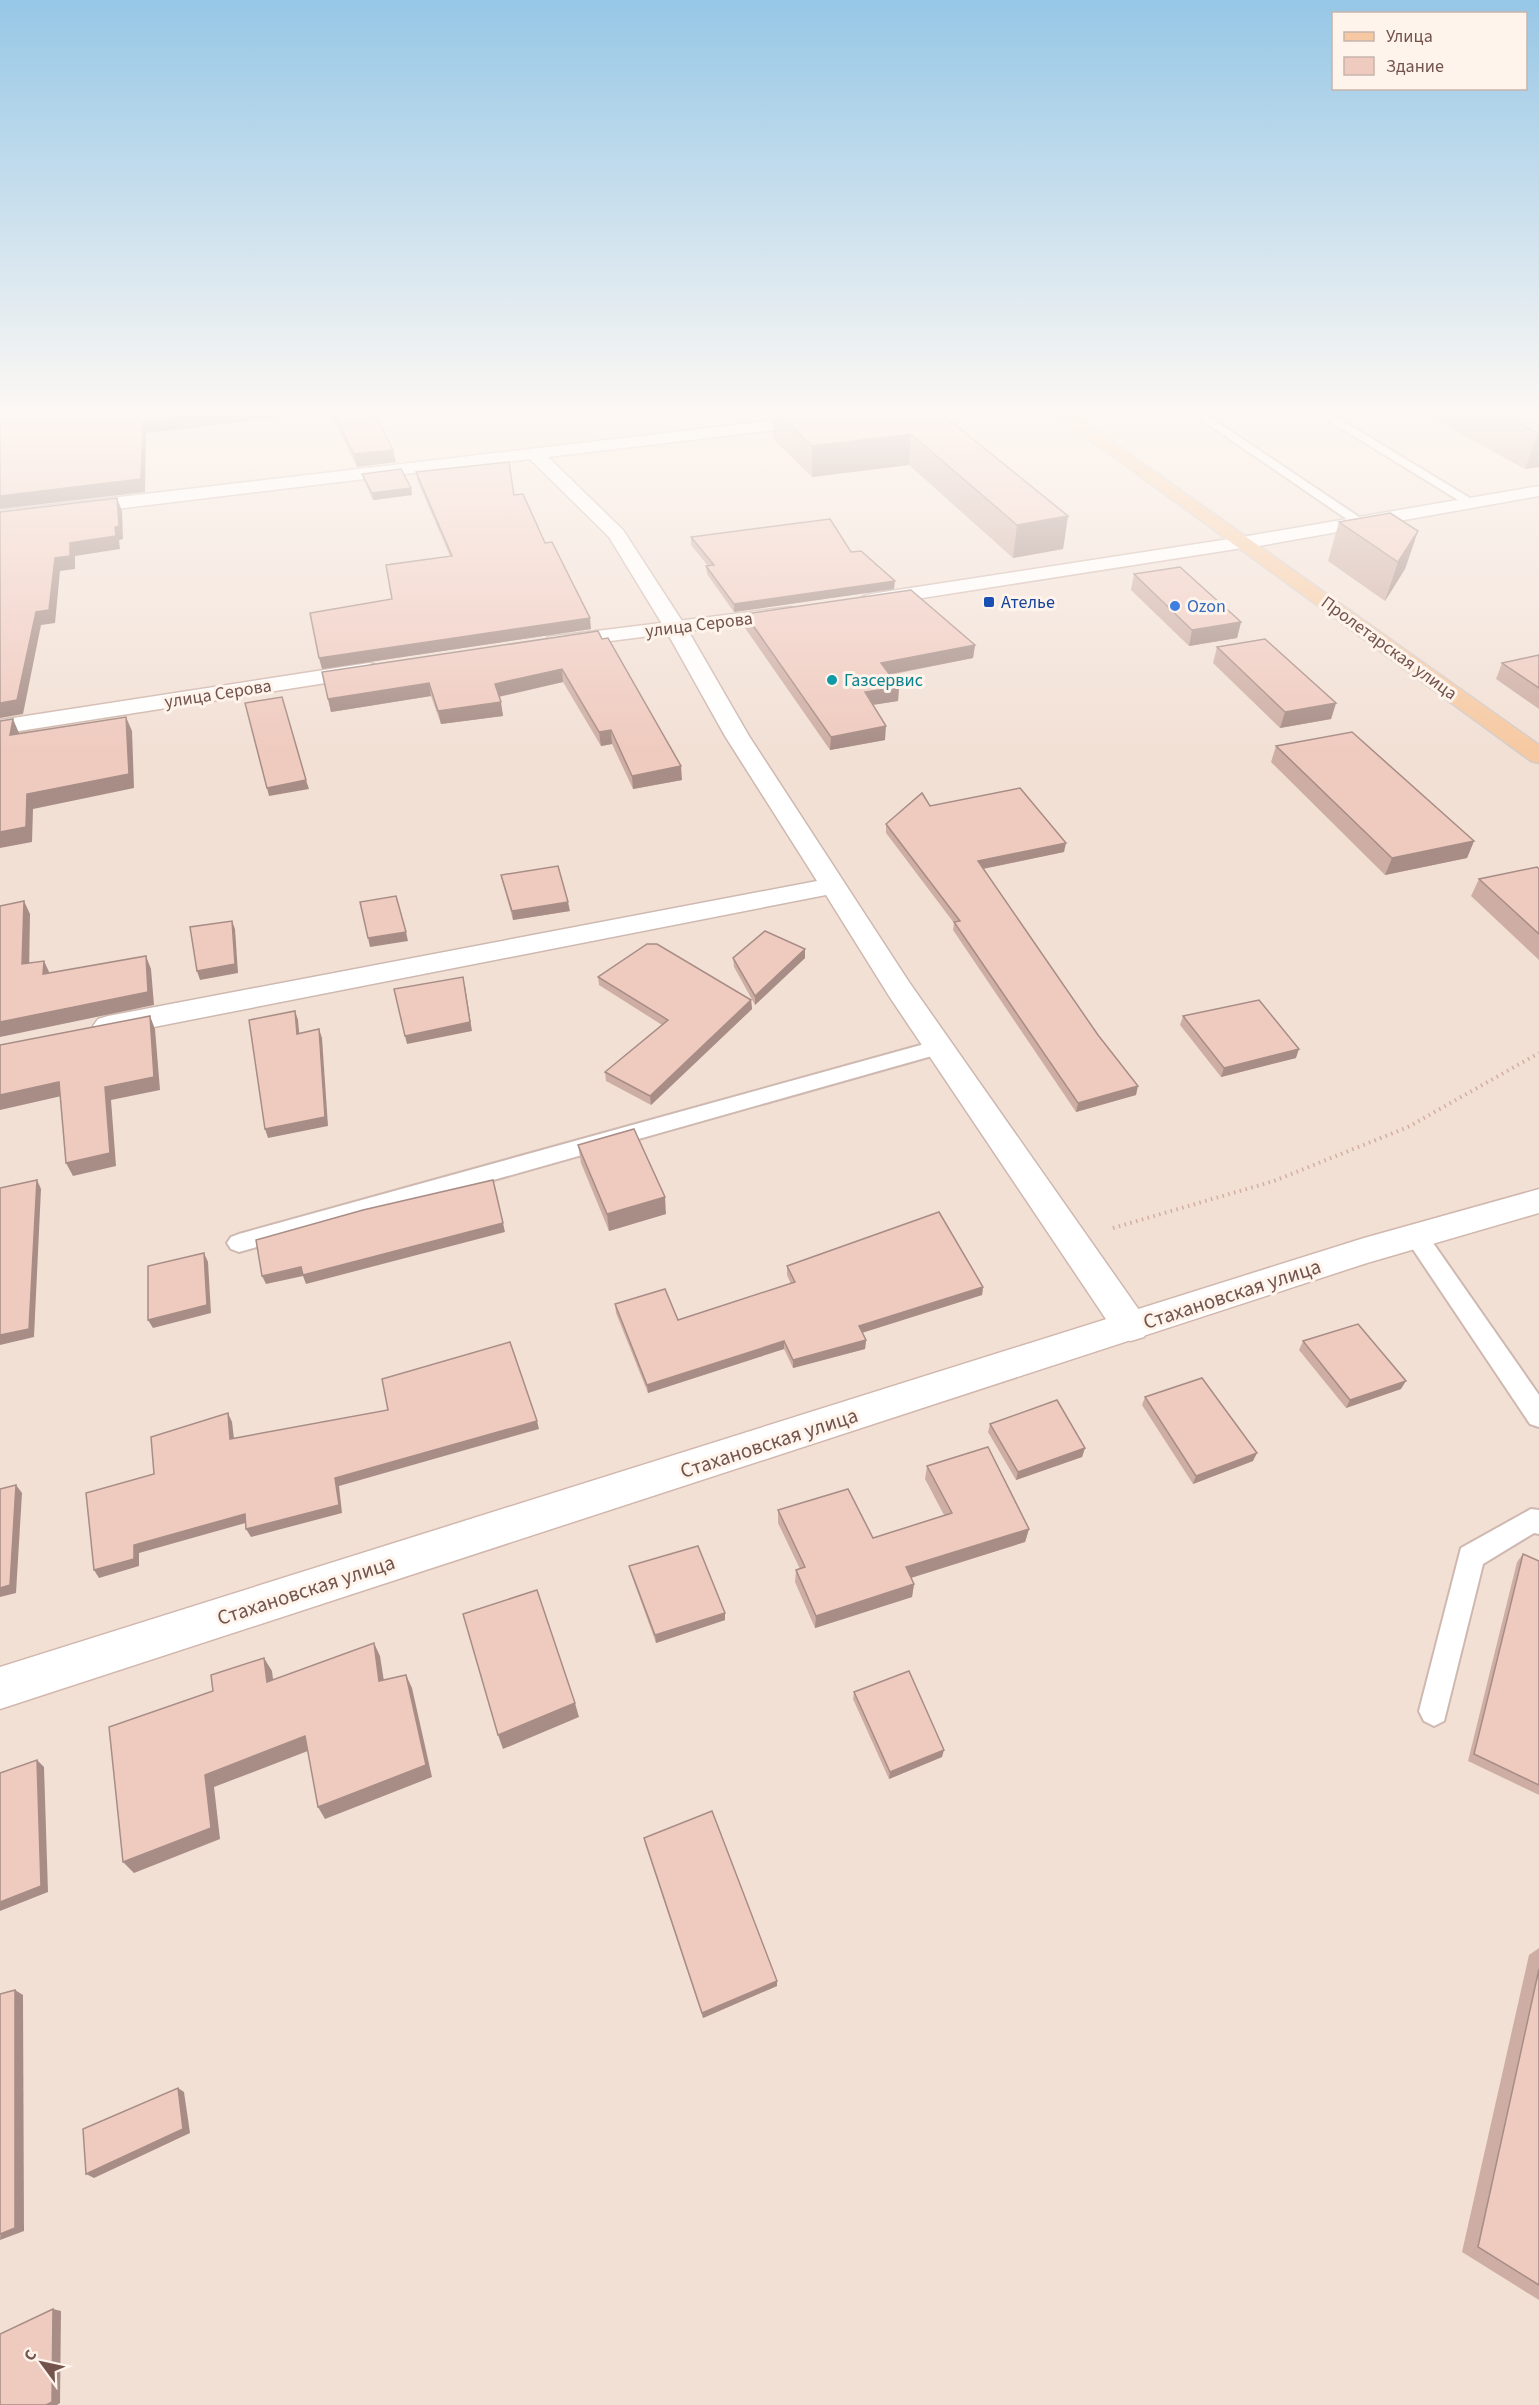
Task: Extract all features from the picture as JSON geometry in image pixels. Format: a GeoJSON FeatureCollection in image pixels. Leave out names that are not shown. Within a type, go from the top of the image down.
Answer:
{"type":"FeatureCollection","features":[{"type":"Feature","properties":{"kind":"main road","name":"Пролетарская улица"},"geometry":{"type":"LineString","coordinates":[[1219,526],[1539,756]]}},
{"type":"Feature","properties":{"kind":"street"},"geometry":{"type":"LineString","coordinates":[[608,526],[616,534],[675,627],[737,736],[833,886],[939,1047],[1131,1327]]}},
{"type":"Feature","properties":{"kind":"street"},"geometry":{"type":"LineString","coordinates":[[846,604],[1343,526]]}},
{"type":"Feature","properties":{"kind":"street","name":"улица Серова"},"geometry":{"type":"LineString","coordinates":[[540,644],[811,610]]}},
{"type":"Feature","properties":{"kind":"street","name":"улица Серова"},"geometry":{"type":"LineString","coordinates":[[0,728],[387,668]]}},
{"type":"Feature","properties":{"kind":"street"},"geometry":{"type":"LineString","coordinates":[[82,1031],[833,886]]}},
{"type":"Feature","properties":{"kind":"street","name":"Стахановская улица"},"geometry":{"type":"LineString","coordinates":[[0,1688],[1416,1236],[1539,1201]]}},
{"type":"Feature","properties":{"kind":"lane"},"geometry":{"type":"LineString","coordinates":[[238,1243],[939,1047]]}},
{"type":"Feature","properties":{"kind":"lane"},"geometry":{"type":"LineString","coordinates":[[1416,1236],[1539,1416]]}},
{"type":"Feature","properties":{"kind":"lane"},"geometry":{"type":"LineString","coordinates":[[1434,1710],[1471,1557],[1532,1521],[1539,1522]]}},
{"type":"Feature","properties":{"kind":"path"},"geometry":{"type":"LineString","coordinates":[[1072,1240],[1274,1181],[1408,1127],[1539,1053]]}},
{"type":"Feature","properties":{"kind":"shaded area"},"geometry":{"type":"Polygon","coordinates":[[[0,526],[1539,526],[1539,2405],[0,2405],[0,526]]]}},
{"type":"Feature","properties":{"kind":"building"},"geometry":{"type":"Polygon","coordinates":[[[0,526],[118,526],[115,527],[116,536],[70,543],[70,556],[55,558],[49,610],[36,612],[17,700],[0,703],[0,526]]]}},
{"type":"Feature","properties":{"kind":"building"},"geometry":{"type":"Polygon","coordinates":[[[439,526],[537,526],[545,543],[552,542],[590,618],[319,658],[310,613],[392,599],[386,565],[452,556],[439,526]]]}},
{"type":"Feature","properties":{"kind":"building"},"geometry":{"type":"Polygon","coordinates":[[[774,526],[835,526],[851,552],[861,551],[895,581],[734,604],[706,566],[714,565],[691,537],[774,526]]]}},
{"type":"Feature","properties":{"kind":"building"},"geometry":{"type":"Polygon","coordinates":[[[1345,526],[1411,526],[1418,531],[1398,562],[1345,526]]]}},
{"type":"Feature","properties":{"kind":"building"},"geometry":{"type":"Polygon","coordinates":[[[1180,567],[1241,622],[1192,630],[1134,574],[1180,567]]]}},
{"type":"Feature","properties":{"kind":"building"},"geometry":{"type":"Polygon","coordinates":[[[911,590],[975,645],[881,663],[899,687],[865,692],[886,726],[831,737],[745,614],[911,590]]]}},
{"type":"Feature","properties":{"kind":"building"},"geometry":{"type":"Polygon","coordinates":[[[598,631],[602,639],[608,638],[681,766],[632,776],[611,730],[599,732],[562,669],[495,684],[501,702],[438,711],[429,683],[328,699],[322,672],[598,631]]]}},
{"type":"Feature","properties":{"kind":"building"},"geometry":{"type":"Polygon","coordinates":[[[1265,639],[1336,703],[1285,712],[1217,647],[1265,639]]]}},
{"type":"Feature","properties":{"kind":"building"},"geometry":{"type":"Polygon","coordinates":[[[1539,655],[1539,688],[1502,663],[1539,655]]]}},
{"type":"Feature","properties":{"kind":"building"},"geometry":{"type":"Polygon","coordinates":[[[282,697],[306,780],[267,788],[245,703],[282,697]]]}},
{"type":"Feature","properties":{"kind":"building"},"geometry":{"type":"Polygon","coordinates":[[[126,717],[129,774],[27,794],[26,827],[0,832],[0,721],[13,719],[10,735],[126,717]]]}},
{"type":"Feature","properties":{"kind":"building"},"geometry":{"type":"Polygon","coordinates":[[[1352,732],[1474,841],[1392,858],[1276,746],[1352,732]]]}},
{"type":"Feature","properties":{"kind":"building"},"geometry":{"type":"Polygon","coordinates":[[[1020,788],[1066,843],[978,861],[1098,1035],[1138,1086],[1078,1103],[954,922],[960,921],[886,824],[922,793],[930,806],[1020,788]]]}},
{"type":"Feature","properties":{"kind":"building"},"geometry":{"type":"Polygon","coordinates":[[[558,866],[568,902],[512,911],[501,875],[558,866]]]}},
{"type":"Feature","properties":{"kind":"building"},"geometry":{"type":"Polygon","coordinates":[[[1537,867],[1539,869],[1539,934],[1479,879],[1537,867]]]}},
{"type":"Feature","properties":{"kind":"building"},"geometry":{"type":"Polygon","coordinates":[[[396,896],[406,932],[368,938],[360,902],[396,896]]]}},
{"type":"Feature","properties":{"kind":"building"},"geometry":{"type":"Polygon","coordinates":[[[24,901],[22,964],[44,961],[43,974],[146,956],[148,992],[0,1022],[0,906],[24,901]]]}},
{"type":"Feature","properties":{"kind":"building"},"geometry":{"type":"Polygon","coordinates":[[[232,921],[235,964],[197,971],[190,927],[232,921]]]}},
{"type":"Feature","properties":{"kind":"building"},"geometry":{"type":"Polygon","coordinates":[[[765,931],[805,949],[755,996],[733,958],[765,931]]]}},
{"type":"Feature","properties":{"kind":"building"},"geometry":{"type":"Polygon","coordinates":[[[647,944],[657,944],[751,1000],[650,1096],[605,1072],[668,1020],[598,977],[647,944]]]}},
{"type":"Feature","properties":{"kind":"building"},"geometry":{"type":"Polygon","coordinates":[[[463,977],[470,1022],[405,1036],[394,989],[463,977]]]}},
{"type":"Feature","properties":{"kind":"building"},"geometry":{"type":"Polygon","coordinates":[[[1259,1000],[1299,1049],[1224,1068],[1183,1016],[1259,1000]]]}},
{"type":"Feature","properties":{"kind":"building"},"geometry":{"type":"Polygon","coordinates":[[[295,1011],[297,1034],[319,1029],[325,1117],[265,1129],[249,1020],[295,1011]]]}},
{"type":"Feature","properties":{"kind":"building"},"geometry":{"type":"Polygon","coordinates":[[[150,1016],[154,1077],[105,1087],[110,1153],[66,1163],[59,1082],[0,1095],[0,1045],[150,1016]]]}},
{"type":"Feature","properties":{"kind":"building"},"geometry":{"type":"Polygon","coordinates":[[[634,1129],[665,1197],[607,1214],[578,1145],[634,1129]]]}},
{"type":"Feature","properties":{"kind":"building"},"geometry":{"type":"Polygon","coordinates":[[[37,1180],[29,1329],[0,1335],[0,1188],[37,1180]]]}},
{"type":"Feature","properties":{"kind":"building"},"geometry":{"type":"Polygon","coordinates":[[[493,1180],[503,1223],[303,1275],[301,1267],[262,1276],[256,1240],[363,1210],[493,1180]]]}},
{"type":"Feature","properties":{"kind":"building"},"geometry":{"type":"Polygon","coordinates":[[[939,1212],[983,1287],[859,1326],[866,1340],[793,1360],[784,1341],[647,1385],[615,1304],[665,1289],[678,1320],[795,1282],[787,1266],[939,1212]]]}},
{"type":"Feature","properties":{"kind":"building"},"geometry":{"type":"Polygon","coordinates":[[[204,1253],[207,1305],[148,1320],[148,1266],[204,1253]]]}},
{"type":"Feature","properties":{"kind":"building"},"geometry":{"type":"Polygon","coordinates":[[[1358,1324],[1406,1381],[1350,1400],[1303,1341],[1358,1324]]]}},
{"type":"Feature","properties":{"kind":"building"},"geometry":{"type":"Polygon","coordinates":[[[510,1342],[537,1421],[335,1478],[339,1505],[246,1529],[245,1514],[134,1545],[134,1559],[94,1570],[86,1493],[154,1474],[151,1437],[228,1413],[230,1439],[388,1410],[382,1379],[510,1342]]]}},
{"type":"Feature","properties":{"kind":"building"},"geometry":{"type":"Polygon","coordinates":[[[1202,1378],[1257,1453],[1196,1476],[1145,1397],[1202,1378]]]}},
{"type":"Feature","properties":{"kind":"building"},"geometry":{"type":"Polygon","coordinates":[[[1057,1400],[1085,1448],[1018,1472],[990,1424],[1057,1400]]]}},
{"type":"Feature","properties":{"kind":"building"},"geometry":{"type":"Polygon","coordinates":[[[988,1447],[1029,1529],[906,1567],[914,1584],[816,1616],[796,1570],[805,1567],[778,1510],[848,1489],[873,1538],[952,1513],[927,1466],[988,1447]]]}},
{"type":"Feature","properties":{"kind":"building"},"geometry":{"type":"Polygon","coordinates":[[[16,1485],[10,1585],[0,1588],[0,1489],[16,1485]]]}},
{"type":"Feature","properties":{"kind":"building"},"geometry":{"type":"Polygon","coordinates":[[[698,1546],[725,1613],[655,1635],[629,1566],[698,1546]]]}},
{"type":"Feature","properties":{"kind":"building"},"geometry":{"type":"Polygon","coordinates":[[[1523,1554],[1539,1561],[1539,1785],[1474,1754],[1523,1554]]]}},
{"type":"Feature","properties":{"kind":"building"},"geometry":{"type":"Polygon","coordinates":[[[537,1590],[575,1703],[498,1735],[463,1614],[537,1590]]]}},
{"type":"Feature","properties":{"kind":"building"},"geometry":{"type":"Polygon","coordinates":[[[374,1643],[379,1681],[406,1675],[426,1765],[318,1807],[305,1736],[205,1775],[211,1828],[123,1862],[109,1727],[213,1691],[211,1675],[264,1658],[267,1682],[374,1643]]]}},
{"type":"Feature","properties":{"kind":"building"},"geometry":{"type":"Polygon","coordinates":[[[909,1671],[944,1750],[890,1772],[854,1692],[909,1671]]]}},
{"type":"Feature","properties":{"kind":"building"},"geometry":{"type":"Polygon","coordinates":[[[37,1760],[41,1886],[0,1902],[0,1773],[37,1760]]]}},
{"type":"Feature","properties":{"kind":"building"},"geometry":{"type":"Polygon","coordinates":[[[712,1811],[777,1981],[702,2013],[644,1838],[712,1811]]]}},
{"type":"Feature","properties":{"kind":"building"},"geometry":{"type":"Polygon","coordinates":[[[1539,1969],[1539,2285],[1478,2247],[1539,1969]]]}},
{"type":"Feature","properties":{"kind":"building"},"geometry":{"type":"Polygon","coordinates":[[[15,1990],[15,2228],[0,2234],[0,1994],[15,1990]]]}},
{"type":"Feature","properties":{"kind":"building"},"geometry":{"type":"Polygon","coordinates":[[[178,2088],[183,2129],[86,2174],[83,2129],[178,2088]]]}},
{"type":"Feature","properties":{"kind":"building"},"geometry":{"type":"Polygon","coordinates":[[[53,2309],[52,2402],[46,2405],[0,2405],[0,2334],[53,2309]]]}},
{"type":"Feature","properties":{"kind":"place","name":"Ателье"},"geometry":{"type":"Point","coordinates":[989,602]}},
{"type":"Feature","properties":{"kind":"place","name":"Ozon"},"geometry":{"type":"Point","coordinates":[1175,606]}},
{"type":"Feature","properties":{"kind":"place","name":"Газсервис"},"geometry":{"type":"Point","coordinates":[832,680]}}]}
